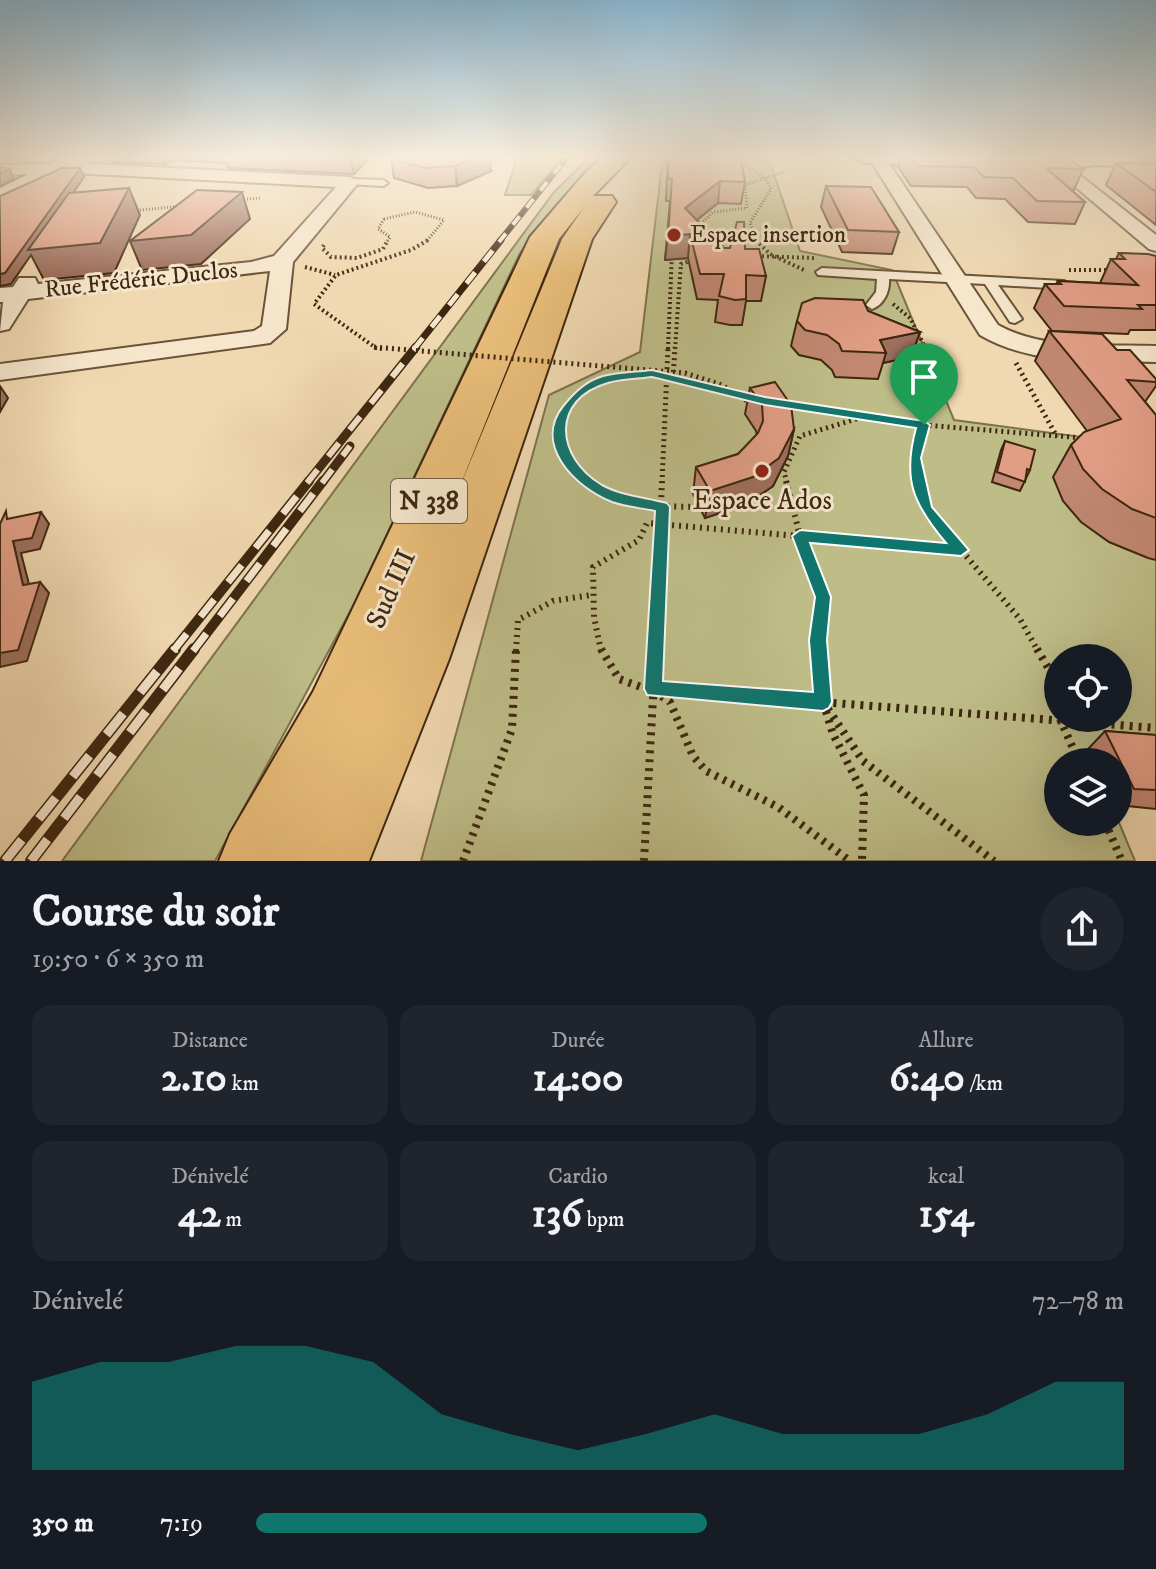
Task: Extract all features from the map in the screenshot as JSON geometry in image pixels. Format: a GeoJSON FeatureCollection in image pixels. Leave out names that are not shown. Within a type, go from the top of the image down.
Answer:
{"type":"FeatureCollection","features":[{"type":"Feature","properties":{"kind":"highway","name":"Sud III"},"geometry":{"type":"LineString","coordinates":[[257,861],[336,714],[545,237],[579,196]]}},
{"type":"Feature","properties":{"kind":"highway","name":"Sud III"},"geometry":{"type":"LineString","coordinates":[[331,861],[380,754],[577,239],[608,196]]}},
{"type":"Feature","properties":{"kind":"highway"},"geometry":{"type":"LineString","coordinates":[[363,861],[433,661],[451,574]]}},
{"type":"Feature","properties":{"kind":"street"},"geometry":{"type":"LineString","coordinates":[[0,372],[261,338],[274,329],[290,263],[319,218],[338,196]]}},
{"type":"Feature","properties":{"kind":"street"},"geometry":{"type":"LineString","coordinates":[[902,196],[989,330],[1004,341],[1040,349],[1156,354]]}},
{"type":"Feature","properties":{"kind":"street"},"geometry":{"type":"LineString","coordinates":[[1098,196],[1156,245]]}},
{"type":"Feature","properties":{"kind":"street","name":"Rue Frédéric Duclos"},"geometry":{"type":"LineString","coordinates":[[10,294],[290,263]]}},
{"type":"Feature","properties":{"kind":"street"},"geometry":{"type":"LineString","coordinates":[[0,324],[10,294],[37,267]]}},
{"type":"Feature","properties":{"kind":"lane"},"geometry":{"type":"LineString","coordinates":[[822,272],[954,277],[990,283],[1077,285]]}},
{"type":"Feature","properties":{"kind":"lane"},"geometry":{"type":"LineString","coordinates":[[876,302],[885,284],[882,275]]}},
{"type":"Feature","properties":{"kind":"lane"},"geometry":{"type":"LineString","coordinates":[[990,283],[1015,319]]}},
{"type":"Feature","properties":{"kind":"path"},"geometry":{"type":"LineString","coordinates":[[700,239],[693,232],[713,212],[747,208],[746,196]]}},
{"type":"Feature","properties":{"kind":"path"},"geometry":{"type":"LineString","coordinates":[[767,196],[750,223],[757,246],[779,261],[807,271]]}},
{"type":"Feature","properties":{"kind":"path"},"geometry":{"type":"LineString","coordinates":[[228,201],[266,197]]}},
{"type":"Feature","properties":{"kind":"path"},"geometry":{"type":"LineString","coordinates":[[117,213],[180,206]]}},
{"type":"Feature","properties":{"kind":"path"},"geometry":{"type":"LineString","coordinates":[[290,263],[335,275],[409,250],[439,232],[444,220],[431,212],[406,211],[384,219],[378,229],[390,237],[383,249],[357,258],[331,257],[322,248],[346,218],[319,218]]}},
{"type":"Feature","properties":{"kind":"path"},"geometry":{"type":"LineString","coordinates":[[644,861],[672,248]]}},
{"type":"Feature","properties":{"kind":"path"},"geometry":{"type":"LineString","coordinates":[[673,378],[681,264],[696,259]]}},
{"type":"Feature","properties":{"kind":"path"},"geometry":{"type":"LineString","coordinates":[[335,275],[314,304],[376,348],[667,371],[722,385],[757,407]]}},
{"type":"Feature","properties":{"kind":"path"},"geometry":{"type":"LineString","coordinates":[[876,302],[910,318],[939,375],[926,389],[924,425],[915,458],[925,508],[1020,619],[1044,661]]}},
{"type":"Feature","properties":{"kind":"path"},"geometry":{"type":"LineString","coordinates":[[1004,341],[1057,437]]}},
{"type":"Feature","properties":{"kind":"path"},"geometry":{"type":"LineString","coordinates":[[712,504],[662,507],[627,501],[594,487],[563,458],[557,436],[562,415],[581,392],[604,380],[652,373],[765,401]]}},
{"type":"Feature","properties":{"kind":"path"},"geometry":{"type":"LineString","coordinates":[[779,403],[924,425],[1085,438]]}},
{"type":"Feature","properties":{"kind":"path"},"geometry":{"type":"LineString","coordinates":[[862,861],[864,795],[833,734],[823,702],[818,640],[823,597],[800,536],[784,472],[800,436],[866,416]]}},
{"type":"Feature","properties":{"kind":"path"},"geometry":{"type":"LineString","coordinates":[[961,550],[647,523],[639,540],[593,567],[591,595],[598,642],[613,677],[631,686],[654,685],[823,702],[1044,718]]}},
{"type":"Feature","properties":{"kind":"path"},"geometry":{"type":"LineString","coordinates":[[463,861],[512,729],[518,620],[553,601],[591,595]]}},
{"type":"Feature","properties":{"kind":"path"},"geometry":{"type":"LineString","coordinates":[[654,685],[674,706],[685,744],[706,771],[802,820],[850,861]]}},
{"type":"Feature","properties":{"kind":"path"},"geometry":{"type":"LineString","coordinates":[[823,702],[863,761],[994,861]]}},
{"type":"Feature","properties":{"kind":"path"},"geometry":{"type":"LineString","coordinates":[[1132,726],[1156,728]]}},
{"type":"Feature","properties":{"kind":"path"},"geometry":{"type":"LineString","coordinates":[[1111,836],[1122,861]]}},
{"type":"Feature","properties":{"kind":"shaded area"},"geometry":{"type":"Polygon","coordinates":[[[551,196],[564,196],[520,253],[352,608],[215,861],[62,861],[551,196]]]}},
{"type":"Feature","properties":{"kind":"shaded area"},"geometry":{"type":"Polygon","coordinates":[[[658,196],[781,196],[800,251],[892,270],[954,420],[1156,447],[1156,752],[1132,751],[1132,748],[1044,748],[1044,836],[1125,836],[1135,861],[421,861],[549,395],[640,352],[658,196]]]}},
{"type":"Feature","properties":{"kind":"building"},"geometry":{"type":"Polygon","coordinates":[[[0,196],[60,196],[5,273],[0,274],[0,196]]]}},
{"type":"Feature","properties":{"kind":"building"},"geometry":{"type":"Polygon","coordinates":[[[67,196],[125,196],[100,243],[28,250],[67,196]]]}},
{"type":"Feature","properties":{"kind":"building"},"geometry":{"type":"Polygon","coordinates":[[[189,196],[237,196],[191,235],[130,241],[189,196]]]}},
{"type":"Feature","properties":{"kind":"building"},"geometry":{"type":"Polygon","coordinates":[[[671,196],[700,196],[685,208],[724,248],[730,248],[737,222],[744,222],[745,249],[759,249],[766,276],[746,275],[746,299],[719,296],[724,274],[700,274],[690,234],[668,236],[671,196]]]}},
{"type":"Feature","properties":{"kind":"building"},"geometry":{"type":"Polygon","coordinates":[[[831,196],[877,196],[899,232],[848,230],[831,196]]]}},
{"type":"Feature","properties":{"kind":"building"},"geometry":{"type":"Polygon","coordinates":[[[1032,196],[1078,196],[1085,202],[1037,201],[1032,196]]]}},
{"type":"Feature","properties":{"kind":"building"},"geometry":{"type":"Polygon","coordinates":[[[1119,253],[1156,256],[1156,305],[1138,305],[1142,309],[1064,306],[1045,284],[1061,284],[1058,281],[1138,285],[1111,259],[1125,259],[1119,253]]]}},
{"type":"Feature","properties":{"kind":"building"},"geometry":{"type":"Polygon","coordinates":[[[815,298],[863,300],[868,311],[920,332],[880,340],[886,353],[842,351],[839,344],[827,335],[805,330],[797,321],[802,303],[815,298]]]}},
{"type":"Feature","properties":{"kind":"building"},"geometry":{"type":"Polygon","coordinates":[[[1049,331],[1102,334],[1117,350],[1130,350],[1156,379],[1156,382],[1127,380],[1156,415],[1156,518],[1132,509],[1102,489],[1083,469],[1071,445],[1084,432],[1121,419],[1049,331]]]}},
{"type":"Feature","properties":{"kind":"building"},"geometry":{"type":"Polygon","coordinates":[[[775,382],[791,405],[794,429],[779,458],[753,477],[710,491],[696,467],[738,454],[758,433],[763,421],[762,404],[750,388],[775,382]]]}},
{"type":"Feature","properties":{"kind":"building"},"geometry":{"type":"Polygon","coordinates":[[[1005,441],[1035,450],[1025,482],[997,472],[1005,441]]]}},
{"type":"Feature","properties":{"kind":"building"},"geometry":{"type":"Polygon","coordinates":[[[6,511],[7,519],[41,512],[32,538],[13,541],[23,585],[40,582],[18,650],[0,653],[0,524],[6,511]]]}},
{"type":"Feature","properties":{"kind":"building"},"geometry":{"type":"Polygon","coordinates":[[[1106,732],[1156,735],[1156,790],[1134,789],[1132,748],[1114,748],[1106,732]]]}},
{"type":"Feature","properties":{"kind":"railway"},"geometry":{"type":"LineString","coordinates":[[499,242],[536,196]]}},
{"type":"Feature","properties":{"kind":"railway"},"geometry":{"type":"LineString","coordinates":[[414,349],[501,240]]}},
{"type":"Feature","properties":{"kind":"railway"},"geometry":{"type":"LineString","coordinates":[[307,483],[416,347]]}},
{"type":"Feature","properties":{"kind":"railway"},"geometry":{"type":"LineString","coordinates":[[322,483],[350,446]]}},
{"type":"Feature","properties":{"kind":"railway"},"geometry":{"type":"LineString","coordinates":[[173,651],[309,481]]}},
{"type":"Feature","properties":{"kind":"railway"},"geometry":{"type":"LineString","coordinates":[[193,651],[323,481]]}},
{"type":"Feature","properties":{"kind":"railway"},"geometry":{"type":"LineString","coordinates":[[5,861],[175,649]]}},
{"type":"Feature","properties":{"kind":"railway"},"geometry":{"type":"LineString","coordinates":[[31,861],[194,649]]}},
{"type":"Feature","properties":{"kind":"place","name":"Espace insertion"},"geometry":{"type":"Point","coordinates":[674,235]}},
{"type":"Feature","properties":{"kind":"place","name":"Espace Ados"},"geometry":{"type":"Point","coordinates":[762,471]}},
{"type":"Feature","properties":{"kind":"route"},"geometry":{"type":"LineString","coordinates":[[652,373],[765,401],[924,425],[915,458],[925,508],[961,550],[800,536],[823,597],[818,640],[823,702],[653,689],[662,507],[637,504],[594,487],[563,458],[557,436],[562,415],[581,392],[604,380],[652,373]]}}]}
